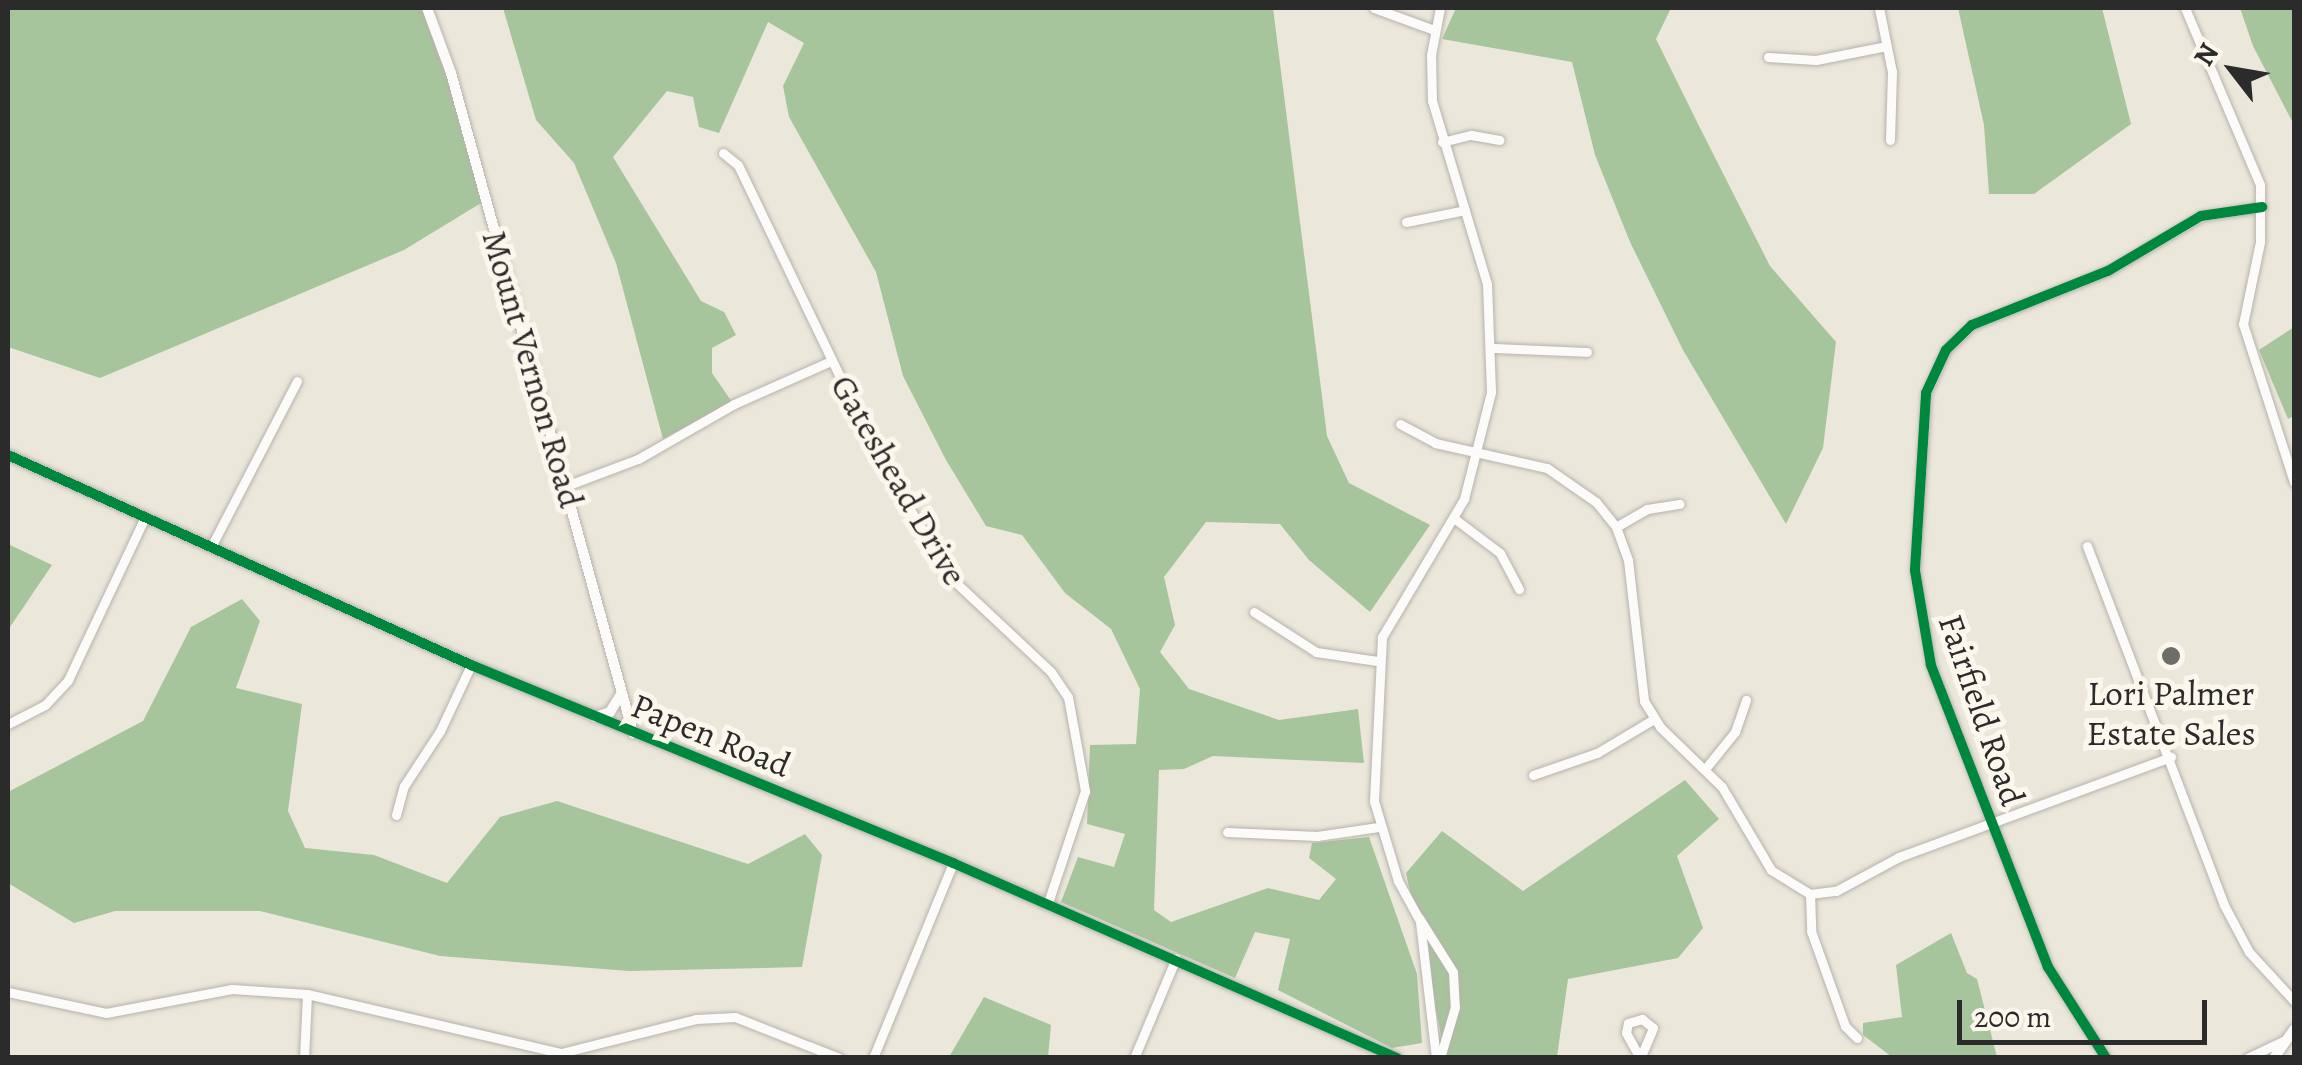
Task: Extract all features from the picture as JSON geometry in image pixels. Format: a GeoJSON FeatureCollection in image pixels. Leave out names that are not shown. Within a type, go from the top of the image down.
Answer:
{"type":"FeatureCollection","features":[{"type":"Feature","properties":{"kind":"street","name":"Mount Vernon Road"},"geometry":{"type":"LineString","coordinates":[[427,8],[634,733]]}},
{"type":"Feature","properties":{"kind":"street"},"geometry":{"type":"LineString","coordinates":[[1374,8],[1434,30]]}},
{"type":"Feature","properties":{"kind":"street"},"geometry":{"type":"LineString","coordinates":[[1438,1058],[1417,916],[1378,827],[1377,660],[1396,606],[1455,518],[1480,450],[1493,348],[1486,284],[1442,142],[1430,85],[1434,30],[1440,8]]}},
{"type":"Feature","properties":{"kind":"street"},"geometry":{"type":"LineString","coordinates":[[1878,8],[1887,46],[1890,140]]}},
{"type":"Feature","properties":{"kind":"street"},"geometry":{"type":"LineString","coordinates":[[2185,8],[2255,169],[2262,207],[2243,324],[2294,482]]}},
{"type":"Feature","properties":{"kind":"street"},"geometry":{"type":"LineString","coordinates":[[1768,57],[1816,60],[1887,46]]}},
{"type":"Feature","properties":{"kind":"street"},"geometry":{"type":"LineString","coordinates":[[1442,142],[1471,135],[1500,140]]}},
{"type":"Feature","properties":{"kind":"street","name":"Gateshead Drive"},"geometry":{"type":"LineString","coordinates":[[724,153],[746,180],[831,361],[951,578],[1051,672],[1068,697],[1084,791],[1048,903]]}},
{"type":"Feature","properties":{"kind":"street","name":"Fairfield Road"},"geometry":{"type":"LineString","coordinates":[[2106,1058],[2048,967],[1931,665],[1919,612],[1916,498],[1926,393],[1934,367],[1972,324],[2108,271],[2201,216],[2262,207]]}},
{"type":"Feature","properties":{"kind":"street"},"geometry":{"type":"LineString","coordinates":[[1406,222],[1465,210]]}},
{"type":"Feature","properties":{"kind":"street"},"geometry":{"type":"LineString","coordinates":[[1493,348],[1587,352]]}},
{"type":"Feature","properties":{"kind":"street"},"geometry":{"type":"LineString","coordinates":[[566,486],[638,459],[734,404],[831,361]]}},
{"type":"Feature","properties":{"kind":"street"},"geometry":{"type":"LineString","coordinates":[[211,547],[296,381]]}},
{"type":"Feature","properties":{"kind":"street"},"geometry":{"type":"LineString","coordinates":[[1400,424],[1435,443],[1480,450],[1565,477],[1616,527],[1632,583],[1638,684],[1654,719],[1705,769],[1741,813],[1771,870],[1810,894],[1836,891],[1899,857],[2171,757]]}},
{"type":"Feature","properties":{"kind":"street","name":"Papen Road"},"geometry":{"type":"LineString","coordinates":[[8,455],[470,664],[1048,903],[1397,1058]]}},
{"type":"Feature","properties":{"kind":"street"},"geometry":{"type":"LineString","coordinates":[[1616,527],[1648,510],[1680,504]]}},
{"type":"Feature","properties":{"kind":"street"},"geometry":{"type":"LineString","coordinates":[[8,724],[45,705],[68,680],[145,517]]}},
{"type":"Feature","properties":{"kind":"street"},"geometry":{"type":"LineString","coordinates":[[1455,518],[1500,553],[1519,588]]}},
{"type":"Feature","properties":{"kind":"street"},"geometry":{"type":"LineString","coordinates":[[2087,546],[2236,931],[2294,1001]]}},
{"type":"Feature","properties":{"kind":"street"},"geometry":{"type":"LineString","coordinates":[[1254,612],[1316,652],[1377,660]]}},
{"type":"Feature","properties":{"kind":"street"},"geometry":{"type":"LineString","coordinates":[[396,815],[404,786],[447,718],[470,664]]}},
{"type":"Feature","properties":{"kind":"street"},"geometry":{"type":"LineString","coordinates":[[594,717],[610,712],[622,692]]}},
{"type":"Feature","properties":{"kind":"street"},"geometry":{"type":"LineString","coordinates":[[1705,769],[1735,732],[1746,700]]}},
{"type":"Feature","properties":{"kind":"street"},"geometry":{"type":"LineString","coordinates":[[1533,775],[1611,746],[1654,719]]}},
{"type":"Feature","properties":{"kind":"street"},"geometry":{"type":"LineString","coordinates":[[1227,832],[1318,836],[1378,827]]}},
{"type":"Feature","properties":{"kind":"street"},"geometry":{"type":"LineString","coordinates":[[873,1058],[953,863]]}},
{"type":"Feature","properties":{"kind":"street"},"geometry":{"type":"LineString","coordinates":[[1810,894],[1811,931],[1846,1026],[1857,1038]]}},
{"type":"Feature","properties":{"kind":"street"},"geometry":{"type":"LineString","coordinates":[[1417,916],[1441,944],[1453,972],[1455,1008],[1438,1058]]}},
{"type":"Feature","properties":{"kind":"street"},"geometry":{"type":"LineString","coordinates":[[1134,1058],[1176,958]]}},
{"type":"Feature","properties":{"kind":"street"},"geometry":{"type":"LineString","coordinates":[[8,992],[106,1014],[232,989],[307,994],[561,1053],[696,1019],[735,1017],[839,1058]]}},
{"type":"Feature","properties":{"kind":"street"},"geometry":{"type":"LineString","coordinates":[[304,1058],[307,994]]}},
{"type":"Feature","properties":{"kind":"street"},"geometry":{"type":"LineString","coordinates":[[2274,1058],[2294,1029]]}},
{"type":"Feature","properties":{"kind":"street"},"geometry":{"type":"LineString","coordinates":[[2247,1058],[2285,1040]]}},
{"type":"Feature","properties":{"kind":"green space"},"geometry":{"type":"Polygon","coordinates":[[[8,8],[427,8],[486,200],[404,250],[100,378],[8,347],[8,8]]]}},
{"type":"Feature","properties":{"kind":"green space"},"geometry":{"type":"Polygon","coordinates":[[[503,8],[1273,8],[1327,436],[1349,483],[1430,525],[1370,612],[1309,560],[1280,524],[1206,522],[1164,577],[1175,625],[1160,652],[1189,689],[1279,720],[1358,709],[1364,763],[1213,756],[1184,769],[1159,770],[1154,910],[1171,922],[1268,888],[1319,900],[1336,879],[1309,858],[1312,843],[1369,837],[1417,974],[1422,1043],[1392,1048],[1278,990],[1290,939],[1255,932],[1235,978],[1061,902],[1078,857],[1114,867],[1125,834],[1087,824],[1090,745],[1136,744],[1140,689],[1111,629],[1065,593],[1022,535],[986,526],[946,460],[903,376],[876,272],[789,117],[783,86],[804,43],[768,22],[719,133],[699,127],[693,97],[667,91],[613,157],[701,301],[724,312],[736,335],[712,348],[712,373],[732,402],[663,439],[616,263],[574,163],[536,120],[503,8]]]}},
{"type":"Feature","properties":{"kind":"green space"},"geometry":{"type":"Polygon","coordinates":[[[1456,8],[1671,8],[1656,39],[1770,266],[1836,342],[1823,448],[1786,524],[1683,350],[1630,242],[1595,155],[1572,62],[1442,39],[1456,8]]]}},
{"type":"Feature","properties":{"kind":"green space"},"geometry":{"type":"Polygon","coordinates":[[[1958,8],[2102,8],[2131,124],[2034,194],[1989,194],[1984,125],[1958,8]]]}},
{"type":"Feature","properties":{"kind":"green space"},"geometry":{"type":"Polygon","coordinates":[[[2240,8],[2294,8],[2294,125],[2253,46],[2240,8]]]}},
{"type":"Feature","properties":{"kind":"green space"},"geometry":{"type":"Polygon","coordinates":[[[2294,327],[2294,416],[2288,419],[2259,350],[2294,327]]]}},
{"type":"Feature","properties":{"kind":"green space"},"geometry":{"type":"Polygon","coordinates":[[[8,544],[52,565],[8,630],[8,544]]]}},
{"type":"Feature","properties":{"kind":"green space"},"geometry":{"type":"Polygon","coordinates":[[[242,599],[260,621],[236,688],[302,704],[288,811],[305,848],[374,855],[447,883],[500,817],[557,801],[748,864],[805,834],[822,855],[802,967],[629,971],[440,956],[260,911],[115,911],[74,923],[8,883],[8,792],[143,721],[191,627],[242,599]]]}},
{"type":"Feature","properties":{"kind":"green space"},"geometry":{"type":"Polygon","coordinates":[[[1685,780],[1719,819],[1677,856],[1703,928],[1678,958],[1568,979],[1557,1057],[1446,1057],[1406,873],[1442,831],[1523,891],[1685,780]]]}},
{"type":"Feature","properties":{"kind":"green space"},"geometry":{"type":"Polygon","coordinates":[[[1951,933],[1967,973],[1977,979],[1997,1057],[1892,1057],[1863,1035],[1863,1023],[1902,1017],[1896,965],[1951,933]]]}},
{"type":"Feature","properties":{"kind":"green space"},"geometry":{"type":"Polygon","coordinates":[[[984,997],[1051,1025],[1048,1057],[949,1057],[984,997]]]}},
{"type":"Feature","properties":{"kind":"cycle path"},"geometry":{"type":"LineString","coordinates":[[2106,1058],[2048,967],[1931,665],[1915,570],[1926,393],[1946,350],[1972,325],[2108,271],[2201,216],[2262,207]]}},
{"type":"Feature","properties":{"kind":"cycle path"},"geometry":{"type":"LineString","coordinates":[[8,455],[471,665],[953,863],[1397,1058]]}},
{"type":"Feature","properties":{"kind":"place","name":"Lori Palmer Estate Sales"},"geometry":{"type":"Point","coordinates":[2171,656]}}]}
